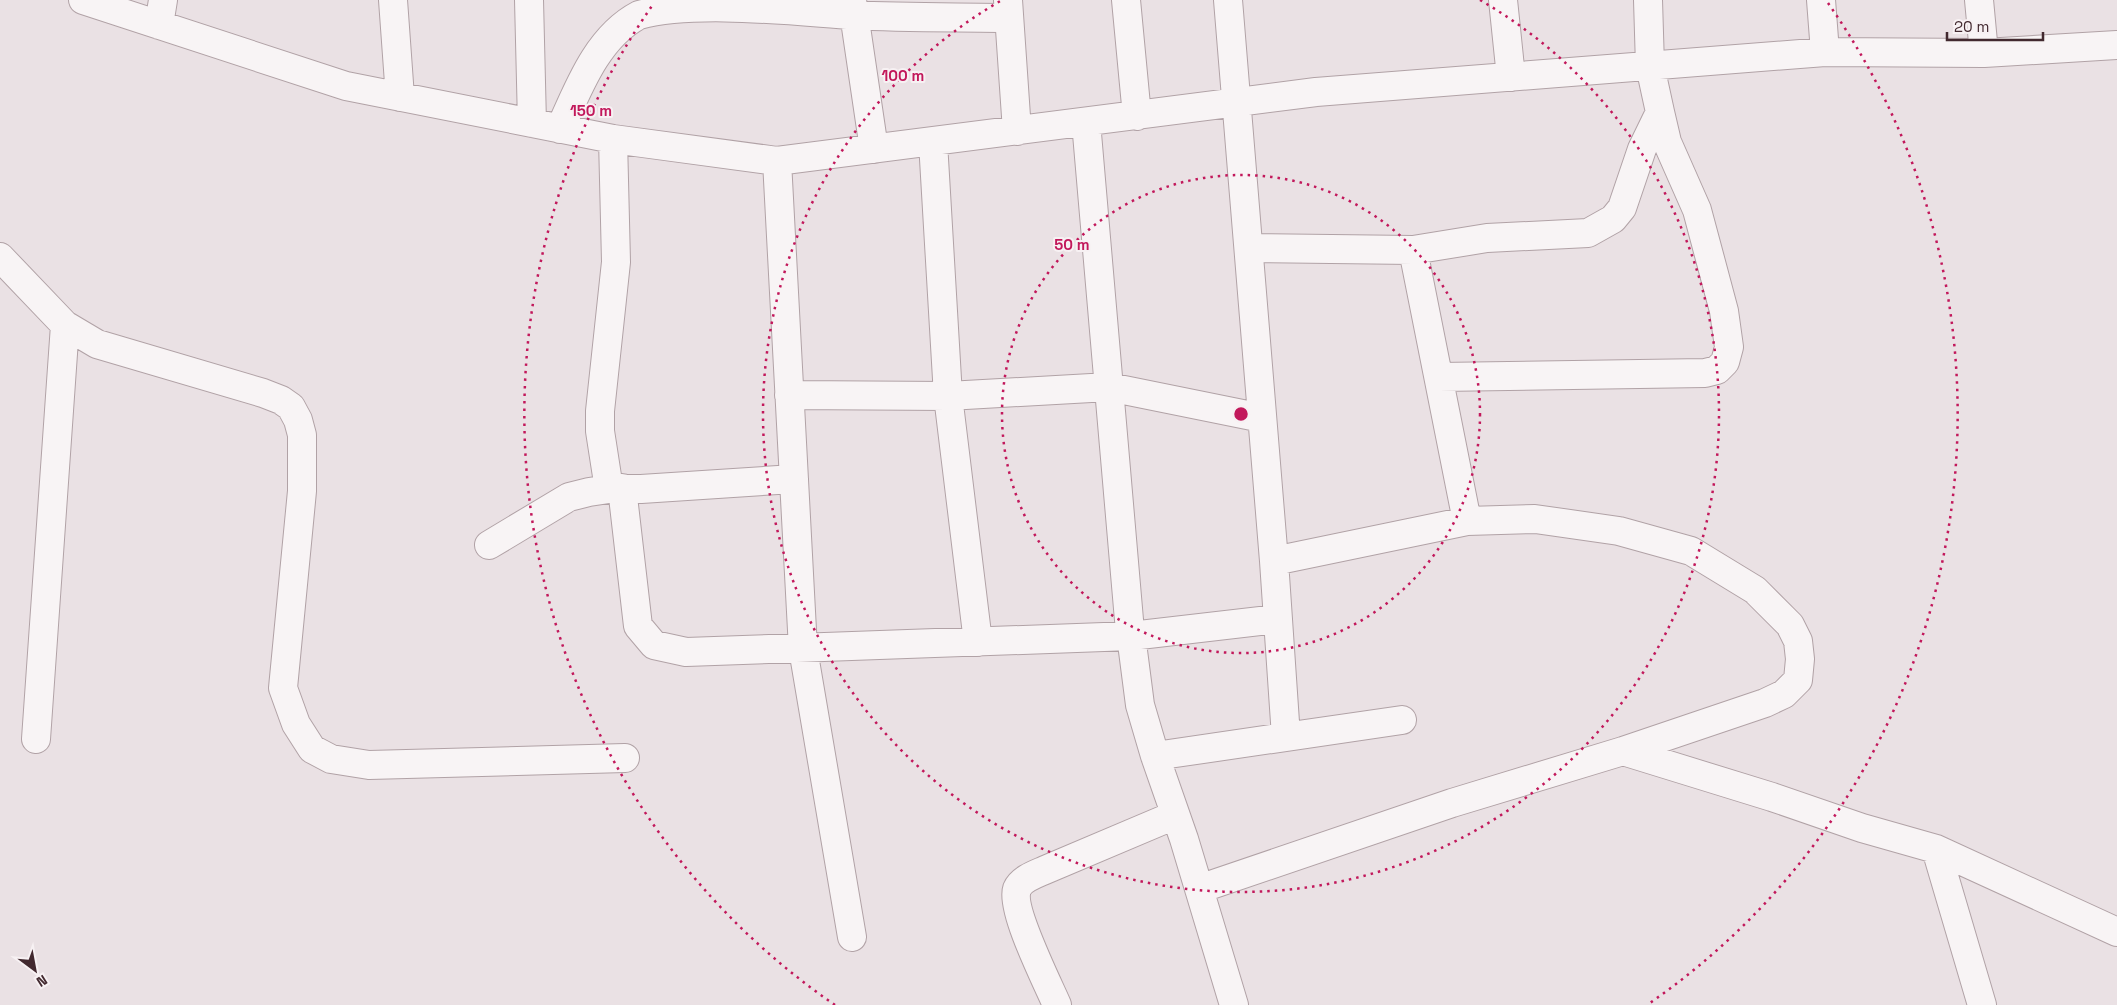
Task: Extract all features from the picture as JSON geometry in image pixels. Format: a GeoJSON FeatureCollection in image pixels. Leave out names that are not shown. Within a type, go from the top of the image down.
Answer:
{"type":"FeatureCollection","features":[{"type":"Feature","properties":{"kind":"street"},"geometry":{"type":"LineString","coordinates":[[83,0],[161,12],[346,86],[613,139],[777,161],[1316,92],[1825,52],[1984,53],[2117,45]]}},
{"type":"Feature","properties":{"kind":"street"},"geometry":{"type":"LineString","coordinates":[[393,0],[400,97]]}},
{"type":"Feature","properties":{"kind":"street"},"geometry":{"type":"LineString","coordinates":[[528,0],[532,123]]}},
{"type":"Feature","properties":{"kind":"street"},"geometry":{"type":"LineString","coordinates":[[1126,0],[1137,116]]}},
{"type":"Feature","properties":{"kind":"street"},"geometry":{"type":"LineString","coordinates":[[1228,0],[1274,561],[1286,737]]}},
{"type":"Feature","properties":{"kind":"street"},"geometry":{"type":"LineString","coordinates":[[1503,0],[1511,77]]}},
{"type":"Feature","properties":{"kind":"street"},"geometry":{"type":"LineString","coordinates":[[1439,378],[1705,373],[1717,370],[1725,362],[1729,347],[1724,311],[1697,210],[1667,142],[1650,66],[1648,0]]}},
{"type":"Feature","properties":{"kind":"street"},"geometry":{"type":"LineString","coordinates":[[1821,0],[1825,52]]}},
{"type":"Feature","properties":{"kind":"street"},"geometry":{"type":"LineString","coordinates":[[1979,0],[1984,53]]}},
{"type":"Feature","properties":{"kind":"street"},"geometry":{"type":"LineString","coordinates":[[560,129],[587,69],[609,40],[637,16],[665,5],[707,2],[853,8],[1008,9],[1016,131]]}},
{"type":"Feature","properties":{"kind":"street"},"geometry":{"type":"LineString","coordinates":[[853,8],[874,149]]}},
{"type":"Feature","properties":{"kind":"street"},"geometry":{"type":"LineString","coordinates":[[1249,248],[1413,250],[1486,238],[1588,233],[1600,228],[1613,219],[1622,208],[1642,149],[1660,112]]}},
{"type":"Feature","properties":{"kind":"street"},"geometry":{"type":"LineString","coordinates":[[1086,122],[1131,636],[1140,706],[1154,756],[1176,815],[1234,1005]]}},
{"type":"Feature","properties":{"kind":"street"},"geometry":{"type":"LineString","coordinates":[[613,139],[616,262],[600,412],[600,432],[616,488],[638,626],[654,645],[686,652],[1131,636],[1278,619]]}},
{"type":"Feature","properties":{"kind":"street"},"geometry":{"type":"LineString","coordinates":[[933,142],[948,396],[978,642]]}},
{"type":"Feature","properties":{"kind":"street"},"geometry":{"type":"LineString","coordinates":[[777,161],[803,649],[852,937]]}},
{"type":"Feature","properties":{"kind":"street"},"geometry":{"type":"LineString","coordinates":[[1413,250],[1467,521]]}},
{"type":"Feature","properties":{"kind":"street"},"geometry":{"type":"LineString","coordinates":[[0,257],[65,325],[97,344],[263,392],[281,400],[290,407],[298,420],[302,436],[302,491],[283,688],[296,724],[312,749],[331,759],[369,765],[625,758]]}},
{"type":"Feature","properties":{"kind":"street"},"geometry":{"type":"LineString","coordinates":[[36,739],[65,325]]}},
{"type":"Feature","properties":{"kind":"street"},"geometry":{"type":"LineString","coordinates":[[789,395],[948,396],[1109,387],[1262,418]]}},
{"type":"Feature","properties":{"kind":"street"},"geometry":{"type":"LineString","coordinates":[[489,545],[569,497],[616,488],[641,489],[794,479]]}},
{"type":"Feature","properties":{"kind":"street"},"geometry":{"type":"LineString","coordinates":[[1199,889],[1452,803],[1623,751],[1765,703],[1784,694],[1798,680],[1800,666],[1798,641],[1790,625],[1755,590],[1691,551],[1619,531],[1535,519],[1467,521],[1274,561]]}},
{"type":"Feature","properties":{"kind":"street"},"geometry":{"type":"LineString","coordinates":[[1154,756],[1402,720]]}},
{"type":"Feature","properties":{"kind":"street"},"geometry":{"type":"LineString","coordinates":[[1623,751],[1936,850],[2117,932]]}},
{"type":"Feature","properties":{"kind":"street"},"geometry":{"type":"LineString","coordinates":[[1057,1005],[1022,924],[1016,902],[1017,889],[1028,879],[1045,870],[1176,815]]}},
{"type":"Feature","properties":{"kind":"street"},"geometry":{"type":"LineString","coordinates":[[1936,850],[1982,1005]]}}]}
